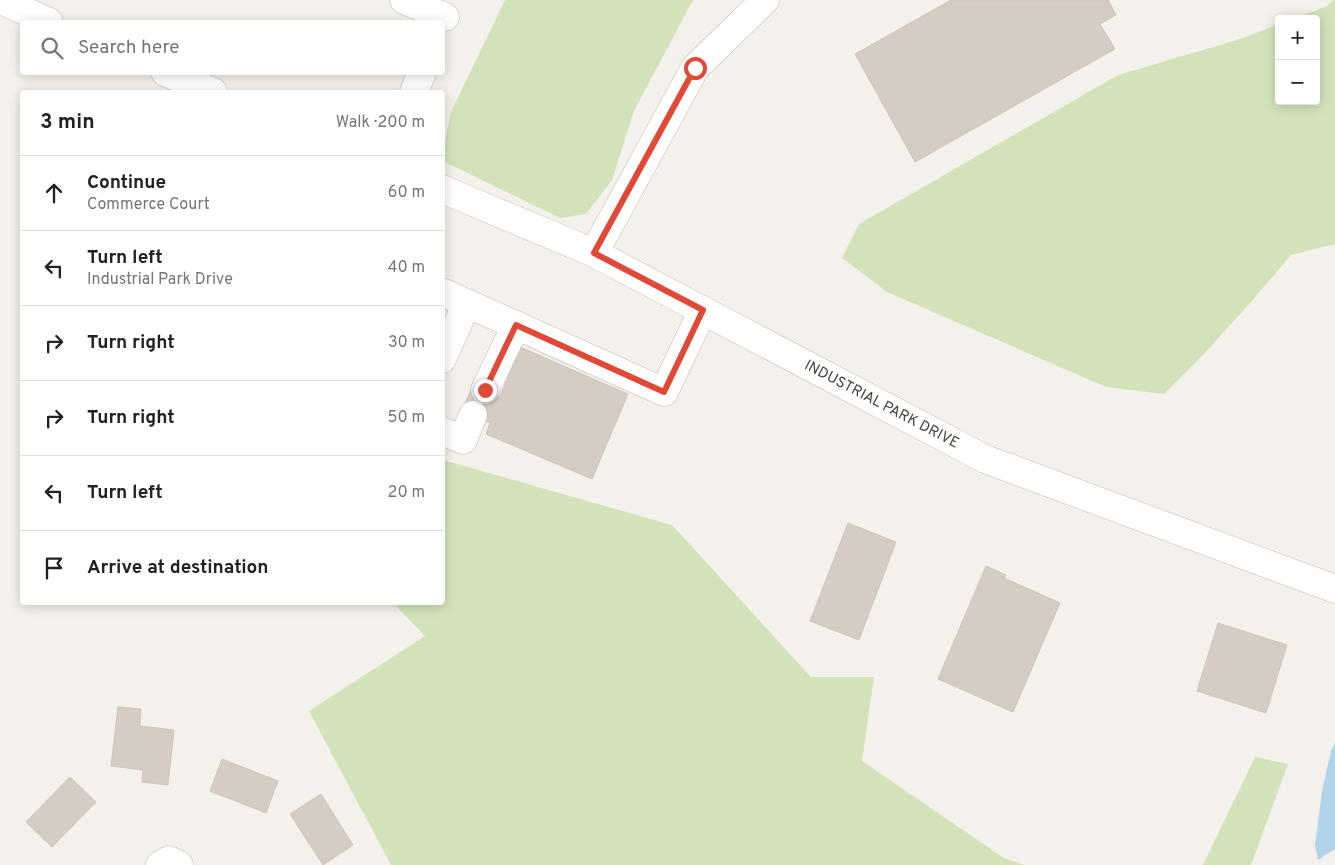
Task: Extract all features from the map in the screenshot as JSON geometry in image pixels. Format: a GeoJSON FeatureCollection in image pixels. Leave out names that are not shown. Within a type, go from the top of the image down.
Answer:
{"type":"FeatureCollection","features":[{"type":"Feature","properties":{"kind":"street"},"geometry":{"type":"LineString","coordinates":[[1,0],[45,20]]}},
{"type":"Feature","properties":{"kind":"street"},"geometry":{"type":"LineString","coordinates":[[404,0],[446,13]]}},
{"type":"Feature","properties":{"kind":"street"},"geometry":{"type":"LineString","coordinates":[[594,253],[695,68],[760,1]]}},
{"type":"Feature","properties":{"kind":"street"},"geometry":{"type":"LineString","coordinates":[[171,75],[199,90]]}},
{"type":"Feature","properties":{"kind":"street"},"geometry":{"type":"LineString","coordinates":[[415,90],[421,75]]}},
{"type":"Feature","properties":{"kind":"street","name":"INDUSTRIAL PARK DRIVE"},"geometry":{"type":"LineString","coordinates":[[445,190],[594,253],[986,459],[1335,589]]}},
{"type":"Feature","properties":{"kind":"street"},"geometry":{"type":"LineString","coordinates":[[445,293],[664,392],[703,310]]}},
{"type":"Feature","properties":{"kind":"street"},"geometry":{"type":"LineString","coordinates":[[445,353],[468,303]]}},
{"type":"Feature","properties":{"kind":"street"},"geometry":{"type":"LineString","coordinates":[[485,390],[516,325]]}},
{"type":"Feature","properties":{"kind":"street"},"geometry":{"type":"LineString","coordinates":[[445,432],[463,440],[473,415]]}},
{"type":"Feature","properties":{"kind":"street"},"geometry":{"type":"LineString","coordinates":[[160,865],[169,860],[179,865]]}},
{"type":"Feature","properties":{"kind":"green space"},"geometry":{"type":"Polygon","coordinates":[[[505,0],[693,0],[634,111],[612,180],[586,214],[560,218],[445,162],[445,141],[451,112],[505,0]]]}},
{"type":"Feature","properties":{"kind":"green space"},"geometry":{"type":"Polygon","coordinates":[[[1335,0],[1335,244],[1291,255],[1201,357],[1164,394],[1106,387],[887,292],[842,258],[859,224],[1118,75],[1237,40],[1275,26],[1275,105],[1320,105],[1320,15],[1303,15],[1327,6],[1335,0]]]}},
{"type":"Feature","properties":{"kind":"green space"},"geometry":{"type":"Polygon","coordinates":[[[445,461],[672,525],[811,677],[874,677],[862,761],[1004,858],[1025,865],[391,865],[309,711],[425,636],[395,605],[445,605],[445,461]]]}},
{"type":"Feature","properties":{"kind":"green space"},"geometry":{"type":"Polygon","coordinates":[[[1255,757],[1288,764],[1251,865],[1203,865],[1255,757]]]}},
{"type":"Feature","properties":{"kind":"water"},"geometry":{"type":"Polygon","coordinates":[[[1335,743],[1335,849],[1318,860],[1315,846],[1322,791],[1331,751],[1335,743]]]}},
{"type":"Feature","properties":{"kind":"building"},"geometry":{"type":"Polygon","coordinates":[[[951,0],[1108,0],[1116,15],[1100,24],[1115,49],[915,162],[855,54],[951,0]]]}},
{"type":"Feature","properties":{"kind":"building"},"geometry":{"type":"Polygon","coordinates":[[[520,347],[628,394],[592,479],[486,434],[490,423],[462,410],[473,385],[500,397],[520,347]]]}},
{"type":"Feature","properties":{"kind":"building"},"geometry":{"type":"Polygon","coordinates":[[[848,523],[896,542],[859,640],[810,621],[848,523]]]}},
{"type":"Feature","properties":{"kind":"building"},"geometry":{"type":"Polygon","coordinates":[[[986,566],[1006,575],[1004,578],[1060,603],[1013,712],[938,679],[986,566]]]}},
{"type":"Feature","properties":{"kind":"building"},"geometry":{"type":"Polygon","coordinates":[[[1218,623],[1287,645],[1266,713],[1197,691],[1218,623]]]}},
{"type":"Feature","properties":{"kind":"building"},"geometry":{"type":"Polygon","coordinates":[[[118,707],[141,709],[140,726],[174,730],[168,785],[142,782],[143,770],[111,766],[118,707]]]}},
{"type":"Feature","properties":{"kind":"building"},"geometry":{"type":"Polygon","coordinates":[[[222,759],[278,781],[266,813],[210,791],[222,759]]]}},
{"type":"Feature","properties":{"kind":"building"},"geometry":{"type":"Polygon","coordinates":[[[70,777],[96,802],[52,847],[26,822],[70,777]]]}},
{"type":"Feature","properties":{"kind":"building"},"geometry":{"type":"Polygon","coordinates":[[[321,794],[353,845],[323,865],[290,814],[321,794]]]}},
{"type":"Feature","properties":{"kind":"route"},"geometry":{"type":"LineString","coordinates":[[485,390],[516,325],[664,392],[703,310],[594,253],[695,68]]}}]}
